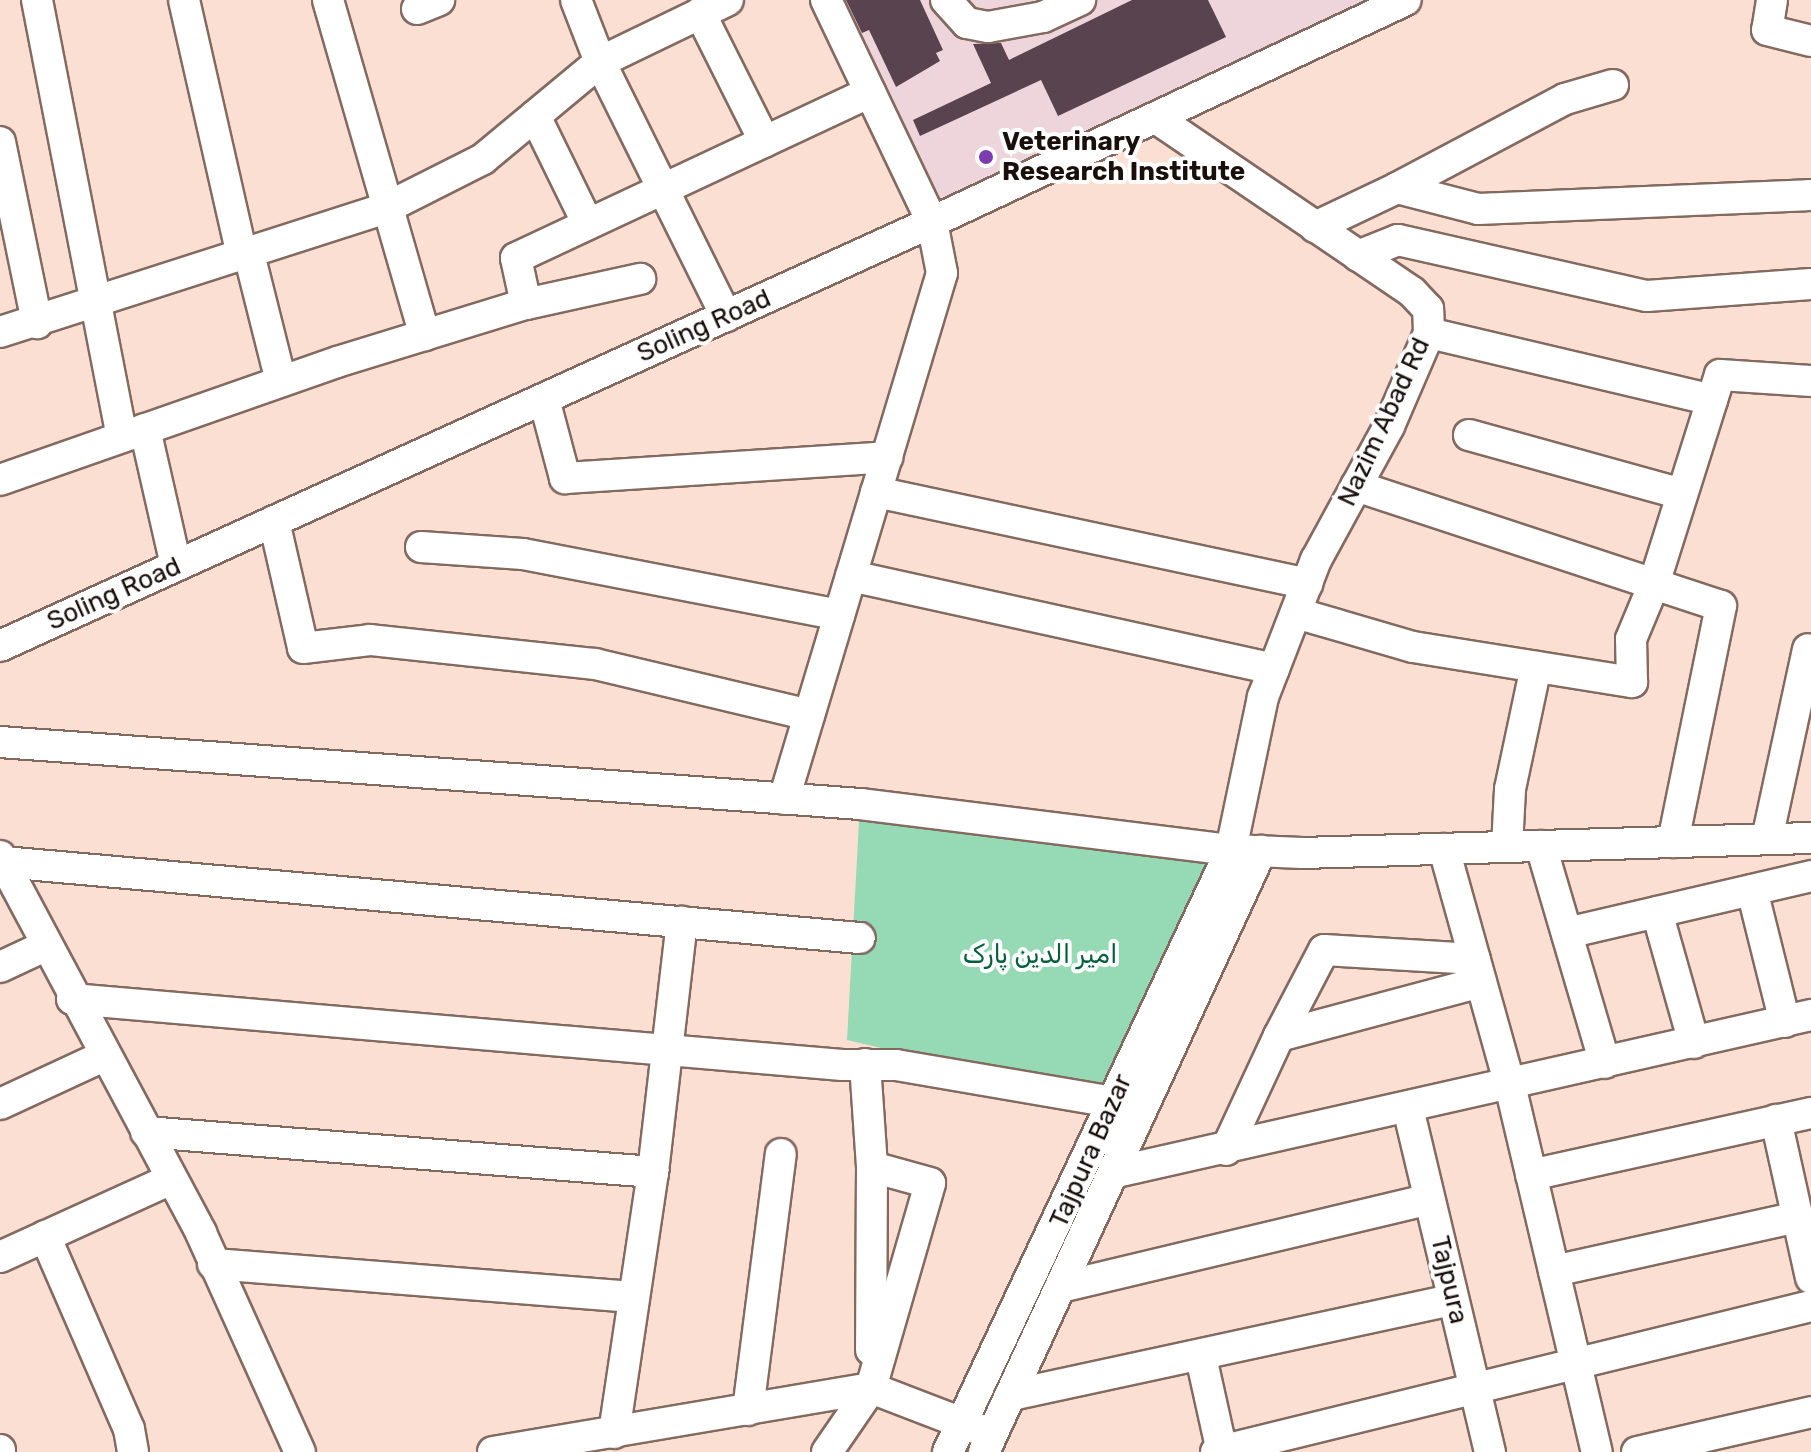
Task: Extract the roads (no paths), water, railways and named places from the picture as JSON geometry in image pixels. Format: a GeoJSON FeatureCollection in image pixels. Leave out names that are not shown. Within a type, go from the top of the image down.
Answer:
{"type":"FeatureCollection","features":[{"type":"Feature","properties":{"kind":"street"},"geometry":{"type":"LineString","coordinates":[[37,0],[96,304],[176,566]]}},
{"type":"Feature","properties":{"kind":"street"},"geometry":{"type":"LineString","coordinates":[[184,0],[245,255],[281,381]]}},
{"type":"Feature","properties":{"kind":"street"},"geometry":{"type":"LineString","coordinates":[[328,0],[425,335]]}},
{"type":"Feature","properties":{"kind":"street"},"geometry":{"type":"LineString","coordinates":[[576,0],[600,62],[726,316]]}},
{"type":"Feature","properties":{"kind":"street"},"geometry":{"type":"LineString","coordinates":[[0,332],[37,323],[386,208],[483,159],[600,62],[728,0]]}},
{"type":"Feature","properties":{"kind":"street"},"geometry":{"type":"LineString","coordinates":[[784,799],[942,273],[932,222],[826,0]]}},
{"type":"Feature","properties":{"kind":"street"},"geometry":{"type":"LineString","coordinates":[[946,0],[967,23],[988,27],[1043,17],[1080,0]]}},
{"type":"Feature","properties":{"kind":"street","name":"Soling Road"},"geometry":{"type":"LineString","coordinates":[[0,646],[932,222],[1406,0]]}},
{"type":"Feature","properties":{"kind":"street"},"geometry":{"type":"LineString","coordinates":[[1772,0],[1767,30],[1811,41]]}},
{"type":"Feature","properties":{"kind":"street"},"geometry":{"type":"LineString","coordinates":[[700,13],[765,142]]}},
{"type":"Feature","properties":{"kind":"street"},"geometry":{"type":"LineString","coordinates":[[1315,227],[1397,188],[1565,99],[1613,85]]}},
{"type":"Feature","properties":{"kind":"street"},"geometry":{"type":"LineString","coordinates":[[526,304],[516,258],[870,92]]}},
{"type":"Feature","properties":{"kind":"street"},"geometry":{"type":"LineString","coordinates":[[535,116],[588,224]]}},
{"type":"Feature","properties":{"kind":"street","name":"Nazim Abad Rd"},"geometry":{"type":"LineString","coordinates":[[1156,118],[1358,256],[1428,309],[1429,333],[1307,584],[1263,697],[1231,850]]}},
{"type":"Feature","properties":{"kind":"street"},"geometry":{"type":"LineString","coordinates":[[0,142],[37,323]]}},
{"type":"Feature","properties":{"kind":"street"},"geometry":{"type":"LineString","coordinates":[[1397,188],[1478,209],[1811,195]]}},
{"type":"Feature","properties":{"kind":"street"},"geometry":{"type":"LineString","coordinates":[[1358,256],[1398,240],[1647,296],[1811,284]]}},
{"type":"Feature","properties":{"kind":"street"},"geometry":{"type":"LineString","coordinates":[[0,480],[281,381],[425,335],[526,304],[640,279]]}},
{"type":"Feature","properties":{"kind":"street"},"geometry":{"type":"LineString","coordinates":[[1429,333],[1712,400]]}},
{"type":"Feature","properties":{"kind":"street"},"geometry":{"type":"LineString","coordinates":[[1296,613],[1413,647],[1632,682],[1631,639],[1654,584],[1720,375],[1811,381]]}},
{"type":"Feature","properties":{"kind":"street"},"geometry":{"type":"LineString","coordinates":[[544,399],[565,478],[887,457]]}},
{"type":"Feature","properties":{"kind":"street"},"geometry":{"type":"LineString","coordinates":[[1469,435],[1682,494]]}},
{"type":"Feature","properties":{"kind":"street"},"geometry":{"type":"LineString","coordinates":[[1356,486],[1721,606],[1673,842]]}},
{"type":"Feature","properties":{"kind":"street"},"geometry":{"type":"LineString","coordinates":[[876,492],[1307,584]]}},
{"type":"Feature","properties":{"kind":"street"},"geometry":{"type":"LineString","coordinates":[[274,521],[303,648],[370,640],[595,664],[809,715]]}},
{"type":"Feature","properties":{"kind":"street"},"geometry":{"type":"LineString","coordinates":[[421,547],[523,554],[839,615]]}},
{"type":"Feature","properties":{"kind":"street"},"geometry":{"type":"LineString","coordinates":[[851,576],[1274,669]]}},
{"type":"Feature","properties":{"kind":"street"},"geometry":{"type":"LineString","coordinates":[[1767,839],[1808,649]]}},
{"type":"Feature","properties":{"kind":"street"},"geometry":{"type":"LineString","coordinates":[[1507,847],[1510,789],[1536,667]]}},
{"type":"Feature","properties":{"kind":"street"},"geometry":{"type":"LineString","coordinates":[[0,742],[784,799],[1231,850],[1444,849],[1811,838]]}},
{"type":"Feature","properties":{"kind":"street"},"geometry":{"type":"LineString","coordinates":[[1541,846],[1605,1063]]}},
{"type":"Feature","properties":{"kind":"street"},"geometry":{"type":"LineString","coordinates":[[1444,849],[1510,1085],[1597,1452]]}},
{"type":"Feature","properties":{"kind":"street","name":"Tajpura Bazar"},"geometry":{"type":"LineString","coordinates":[[988,1444],[1116,1172],[1124,1109],[1231,850]]}},
{"type":"Feature","properties":{"kind":"street","name":"Tajpura Bazar"},"geometry":{"type":"LineString","coordinates":[[948,1452],[1074,1192],[1124,1109],[1261,851]]}},
{"type":"Feature","properties":{"kind":"street"},"geometry":{"type":"LineString","coordinates":[[2,859],[860,938]]}},
{"type":"Feature","properties":{"kind":"street"},"geometry":{"type":"LineString","coordinates":[[2,859],[72,999],[171,1179],[300,1452]]}},
{"type":"Feature","properties":{"kind":"street"},"geometry":{"type":"LineString","coordinates":[[1567,933],[1811,876]]}},
{"type":"Feature","properties":{"kind":"street"},"geometry":{"type":"LineString","coordinates":[[1116,1172],[1226,1150],[1798,1019],[1752,890]]}},
{"type":"Feature","properties":{"kind":"street"},"geometry":{"type":"LineString","coordinates":[[1657,912],[1694,1043]]}},
{"type":"Feature","properties":{"kind":"street"},"geometry":{"type":"LineString","coordinates":[[614,1433],[653,1172],[682,922]]}},
{"type":"Feature","properties":{"kind":"street"},"geometry":{"type":"LineString","coordinates":[[0,967],[45,946]]}},
{"type":"Feature","properties":{"kind":"street"},"geometry":{"type":"LineString","coordinates":[[1226,1150],[1279,1036],[1324,950],[1478,970]]}},
{"type":"Feature","properties":{"kind":"street"},"geometry":{"type":"LineString","coordinates":[[1279,1036],[1478,970]]}},
{"type":"Feature","properties":{"kind":"street"},"geometry":{"type":"LineString","coordinates":[[72,999],[927,1069],[1124,1109]]}},
{"type":"Feature","properties":{"kind":"street"},"geometry":{"type":"LineString","coordinates":[[0,1104],[104,1056]]}},
{"type":"Feature","properties":{"kind":"street"},"geometry":{"type":"LineString","coordinates":[[865,1064],[872,1167],[871,1388]]}},
{"type":"Feature","properties":{"kind":"street","name":"Tajpura"},"geometry":{"type":"LineString","coordinates":[[1408,1108],[1490,1452]]}},
{"type":"Feature","properties":{"kind":"street"},"geometry":{"type":"LineString","coordinates":[[1531,1175],[1811,1113]]}},
{"type":"Feature","properties":{"kind":"street"},"geometry":{"type":"LineString","coordinates":[[1776,1120],[1811,1278]]}},
{"type":"Feature","properties":{"kind":"street"},"geometry":{"type":"LineString","coordinates":[[146,1132],[653,1172]]}},
{"type":"Feature","properties":{"kind":"street"},"geometry":{"type":"LineString","coordinates":[[748,1410],[781,1154]]}},
{"type":"Feature","properties":{"kind":"street"},"geometry":{"type":"LineString","coordinates":[[827,1452],[871,1388],[930,1183],[872,1167]]}},
{"type":"Feature","properties":{"kind":"street"},"geometry":{"type":"LineString","coordinates":[[0,1257],[171,1179]]}},
{"type":"Feature","properties":{"kind":"street"},"geometry":{"type":"LineString","coordinates":[[1061,1287],[1429,1199]]}},
{"type":"Feature","properties":{"kind":"street"},"geometry":{"type":"LineString","coordinates":[[1554,1271],[1797,1217]]}},
{"type":"Feature","properties":{"kind":"street"},"geometry":{"type":"LineString","coordinates":[[45,1236],[129,1429],[133,1452]]}},
{"type":"Feature","properties":{"kind":"street"},"geometry":{"type":"LineString","coordinates":[[213,1264],[634,1297]]}},
{"type":"Feature","properties":{"kind":"street"},"geometry":{"type":"LineString","coordinates":[[1012,1395],[1201,1357],[1453,1300]]}},
{"type":"Feature","properties":{"kind":"street"},"geometry":{"type":"LineString","coordinates":[[1201,1357],[1220,1452],[1474,1386],[1811,1306]]}},
{"type":"Feature","properties":{"kind":"street"},"geometry":{"type":"LineString","coordinates":[[493,1452],[871,1388],[961,1422],[988,1444]]}},
{"type":"Feature","properties":{"kind":"street"},"geometry":{"type":"LineString","coordinates":[[1637,1452],[1811,1412]]}},
{"type":"Feature","properties":{"kind":"place","name":"Veterinary Research Institute"},"geometry":{"type":"Point","coordinates":[986,157]}},
{"type":"Feature","properties":{"kind":"park label","name":"امیر الدین پارک"},"geometry":{"type":"Point","coordinates":[1040,955]}}]}
